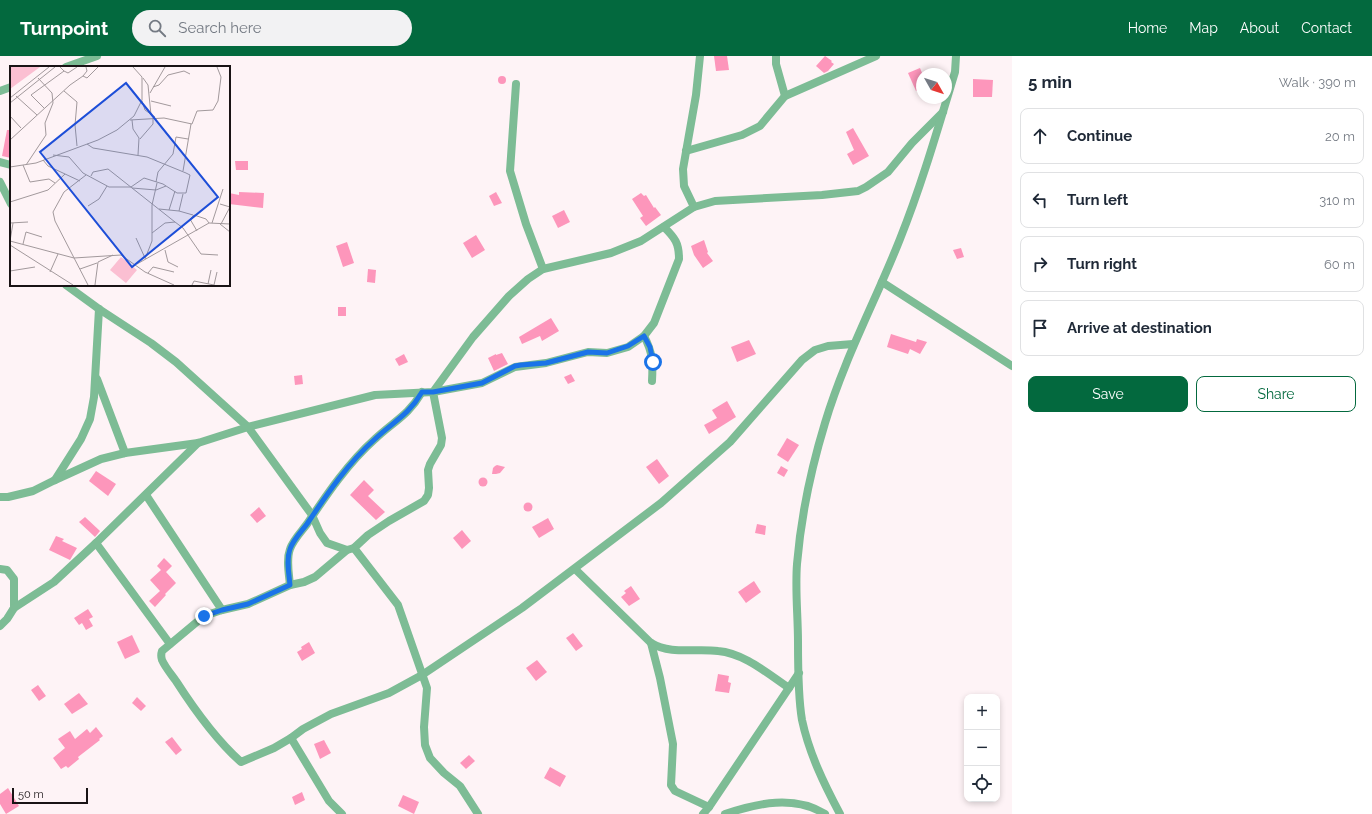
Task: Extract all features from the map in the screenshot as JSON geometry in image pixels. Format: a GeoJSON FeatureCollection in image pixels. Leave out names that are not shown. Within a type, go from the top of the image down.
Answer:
{"type":"FeatureCollection","features":[{"type":"Feature","properties":{"kind":"street"},"geometry":{"type":"LineString","coordinates":[[69,66],[97,56]]}},
{"type":"Feature","properties":{"kind":"street"},"geometry":{"type":"LineString","coordinates":[[694,207],[684,186],[683,169],[696,96],[700,56]]}},
{"type":"Feature","properties":{"kind":"street"},"geometry":{"type":"LineString","coordinates":[[776,56],[776,64],[785,96]]}},
{"type":"Feature","properties":{"kind":"street"},"geometry":{"type":"LineString","coordinates":[[686,151],[742,135],[760,126],[785,96],[876,56]]}},
{"type":"Feature","properties":{"kind":"street"},"geometry":{"type":"LineString","coordinates":[[840,814],[818,769],[809,746],[802,719],[798,673],[797,566],[805,498],[825,422],[854,344],[900,238],[926,167],[955,72],[956,56]]}},
{"type":"Feature","properties":{"kind":"street"},"geometry":{"type":"LineString","coordinates":[[516,84],[510,171],[526,224],[543,269]]}},
{"type":"Feature","properties":{"kind":"street"},"geometry":{"type":"LineString","coordinates":[[0,91],[10,87]]}},
{"type":"Feature","properties":{"kind":"street"},"geometry":{"type":"LineString","coordinates":[[854,344],[828,346],[815,350],[802,360],[730,442],[661,503],[522,608],[422,675],[389,693],[331,714],[303,729],[274,748],[241,762],[230,752],[214,733],[183,692],[163,661],[161,655],[162,651],[204,616],[248,604],[290,585],[304,582],[315,577],[368,535],[424,501],[428,495],[429,488],[428,470],[441,445],[442,438],[433,392],[473,337],[509,296],[528,279],[543,269],[611,253],[641,241],[694,207],[715,201],[822,195],[858,191],[866,188],[888,172],[912,143],[943,112]]}},
{"type":"Feature","properties":{"kind":"street"},"geometry":{"type":"LineString","coordinates":[[0,162],[10,165]]}},
{"type":"Feature","properties":{"kind":"street"},"geometry":{"type":"LineString","coordinates":[[0,182],[10,202]]}},
{"type":"Feature","properties":{"kind":"street"},"geometry":{"type":"LineString","coordinates":[[0,497],[8,497],[34,491],[101,459],[125,453],[198,443],[248,427],[375,395],[433,392],[482,383],[515,366],[546,363],[588,352],[607,353],[628,346],[644,336],[654,323],[679,259],[679,248],[675,238],[664,227]]}},
{"type":"Feature","properties":{"kind":"street"},"geometry":{"type":"LineString","coordinates":[[882,282],[1012,366]]}},
{"type":"Feature","properties":{"kind":"street"},"geometry":{"type":"LineString","coordinates":[[67,286],[98,309],[152,343],[176,362],[248,427],[312,515],[320,533],[327,543],[350,549],[398,605],[427,688],[424,727],[425,745],[430,758],[460,786],[478,814]]}},
{"type":"Feature","properties":{"kind":"street"},"geometry":{"type":"LineString","coordinates":[[55,480],[81,439],[90,419],[96,376],[98,309]]}},
{"type":"Feature","properties":{"kind":"street"},"geometry":{"type":"LineString","coordinates":[[644,336],[650,347],[653,362],[652,381]]}},
{"type":"Feature","properties":{"kind":"street"},"geometry":{"type":"LineString","coordinates":[[96,376],[125,453]]}},
{"type":"Feature","properties":{"kind":"street"},"geometry":{"type":"LineString","coordinates":[[290,585],[288,557],[290,548],[312,515],[346,470],[375,439],[405,415],[417,401],[422,392]]}},
{"type":"Feature","properties":{"kind":"street"},"geometry":{"type":"LineString","coordinates":[[0,626],[7,619],[14,608],[54,582],[146,495],[198,443]]}},
{"type":"Feature","properties":{"kind":"street"},"geometry":{"type":"LineString","coordinates":[[146,495],[222,610]]}},
{"type":"Feature","properties":{"kind":"street"},"geometry":{"type":"LineString","coordinates":[[96,543],[170,644]]}},
{"type":"Feature","properties":{"kind":"street"},"geometry":{"type":"LineString","coordinates":[[0,569],[7,570],[14,579],[14,608]]}},
{"type":"Feature","properties":{"kind":"street"},"geometry":{"type":"LineString","coordinates":[[575,569],[651,643],[660,648],[719,651],[736,656],[748,661],[789,688]]}},
{"type":"Feature","properties":{"kind":"street"},"geometry":{"type":"LineString","coordinates":[[651,643],[660,678],[673,744],[671,785],[675,791],[709,807]]}},
{"type":"Feature","properties":{"kind":"street"},"geometry":{"type":"LineString","coordinates":[[703,814],[798,673]]}},
{"type":"Feature","properties":{"kind":"street"},"geometry":{"type":"LineString","coordinates":[[291,738],[329,801],[342,814]]}},
{"type":"Feature","properties":{"kind":"street"},"geometry":{"type":"LineString","coordinates":[[725,814],[763,804],[784,802],[800,803],[819,810],[825,814]]}},
{"type":"Feature","properties":{"kind":"building"},"geometry":{"type":"Polygon","coordinates":[[[714,56],[727,56],[729,70],[716,71],[714,56]]]}},
{"type":"Feature","properties":{"kind":"building"},"geometry":{"type":"Polygon","coordinates":[[[825,56],[834,64],[824,73],[816,66],[825,56]]]}},
{"type":"Feature","properties":{"kind":"building"},"geometry":{"type":"Polygon","coordinates":[[[916,70],[916,91],[908,73],[916,70]]]}},
{"type":"Feature","properties":{"kind":"building"},"geometry":{"type":"Polygon","coordinates":[[[500,76],[504,76],[506,80],[504,84],[500,84],[498,82],[498,78],[500,76]]]}},
{"type":"Feature","properties":{"kind":"building"},"geometry":{"type":"Polygon","coordinates":[[[973,79],[993,80],[992,97],[973,97],[973,79]]]}},
{"type":"Feature","properties":{"kind":"building"},"geometry":{"type":"Polygon","coordinates":[[[853,128],[869,156],[853,165],[847,154],[854,150],[846,132],[853,128]]]}},
{"type":"Feature","properties":{"kind":"building"},"geometry":{"type":"Polygon","coordinates":[[[7,130],[10,130],[10,158],[2,156],[7,130]]]}},
{"type":"Feature","properties":{"kind":"building"},"geometry":{"type":"Polygon","coordinates":[[[235,161],[248,161],[248,170],[236,170],[235,161]]]}},
{"type":"Feature","properties":{"kind":"building"},"geometry":{"type":"Polygon","coordinates":[[[239,192],[264,193],[263,208],[230,204],[230,193],[239,195],[239,192]]]}},
{"type":"Feature","properties":{"kind":"building"},"geometry":{"type":"Polygon","coordinates":[[[496,192],[502,203],[494,206],[489,196],[496,192]]]}},
{"type":"Feature","properties":{"kind":"building"},"geometry":{"type":"Polygon","coordinates":[[[641,193],[644,196],[646,195],[654,208],[655,207],[661,215],[646,226],[640,218],[643,216],[632,199],[641,193]]]}},
{"type":"Feature","properties":{"kind":"building"},"geometry":{"type":"Polygon","coordinates":[[[564,210],[570,222],[558,228],[552,216],[564,210]]]}},
{"type":"Feature","properties":{"kind":"building"},"geometry":{"type":"Polygon","coordinates":[[[476,235],[485,250],[472,258],[463,243],[476,235]]]}},
{"type":"Feature","properties":{"kind":"building"},"geometry":{"type":"Polygon","coordinates":[[[704,240],[707,253],[713,261],[703,268],[694,255],[691,246],[704,240]]]}},
{"type":"Feature","properties":{"kind":"building"},"geometry":{"type":"Polygon","coordinates":[[[347,242],[354,263],[343,267],[336,246],[347,242]]]}},
{"type":"Feature","properties":{"kind":"building"},"geometry":{"type":"Polygon","coordinates":[[[961,248],[964,257],[957,259],[953,250],[961,248]]]}},
{"type":"Feature","properties":{"kind":"building"},"geometry":{"type":"Polygon","coordinates":[[[368,269],[376,270],[375,283],[367,282],[368,269]]]}},
{"type":"Feature","properties":{"kind":"building"},"geometry":{"type":"Polygon","coordinates":[[[338,307],[346,307],[346,316],[338,316],[338,307]]]}},
{"type":"Feature","properties":{"kind":"building"},"geometry":{"type":"Polygon","coordinates":[[[551,318],[559,331],[542,341],[540,336],[522,344],[519,337],[551,318]]]}},
{"type":"Feature","properties":{"kind":"building"},"geometry":{"type":"Polygon","coordinates":[[[891,334],[916,342],[917,339],[927,342],[920,354],[910,349],[908,354],[887,347],[891,334]]]}},
{"type":"Feature","properties":{"kind":"building"},"geometry":{"type":"Polygon","coordinates":[[[749,340],[756,354],[737,362],[731,347],[749,340]]]}},
{"type":"Feature","properties":{"kind":"building"},"geometry":{"type":"Polygon","coordinates":[[[502,353],[508,364],[494,371],[488,358],[502,353]]]}},
{"type":"Feature","properties":{"kind":"building"},"geometry":{"type":"Polygon","coordinates":[[[404,354],[408,362],[399,366],[395,359],[404,354]]]}},
{"type":"Feature","properties":{"kind":"building"},"geometry":{"type":"Polygon","coordinates":[[[571,374],[575,381],[568,384],[564,377],[571,374]]]}},
{"type":"Feature","properties":{"kind":"building"},"geometry":{"type":"Polygon","coordinates":[[[302,375],[303,384],[295,385],[294,376],[302,375]]]}},
{"type":"Feature","properties":{"kind":"building"},"geometry":{"type":"Polygon","coordinates":[[[727,401],[736,417],[709,434],[704,425],[717,418],[712,410],[727,401]]]}},
{"type":"Feature","properties":{"kind":"building"},"geometry":{"type":"Polygon","coordinates":[[[787,438],[799,445],[788,462],[777,455],[787,438]]]}},
{"type":"Feature","properties":{"kind":"building"},"geometry":{"type":"Polygon","coordinates":[[[657,459],[669,476],[659,484],[646,467],[657,459]]]}},
{"type":"Feature","properties":{"kind":"building"},"geometry":{"type":"Polygon","coordinates":[[[495,466],[505,467],[500,473],[492,474],[495,466]]]}},
{"type":"Feature","properties":{"kind":"building"},"geometry":{"type":"Polygon","coordinates":[[[781,466],[788,470],[784,477],[777,473],[781,466]]]}},
{"type":"Feature","properties":{"kind":"building"},"geometry":{"type":"Polygon","coordinates":[[[96,471],[116,484],[108,496],[89,481],[96,471]]]}},
{"type":"Feature","properties":{"kind":"building"},"geometry":{"type":"Polygon","coordinates":[[[483,477],[488,482],[483,487],[478,482],[483,477]]]}},
{"type":"Feature","properties":{"kind":"building"},"geometry":{"type":"Polygon","coordinates":[[[364,480],[374,490],[368,496],[385,512],[376,520],[350,495],[364,480]]]}},
{"type":"Feature","properties":{"kind":"building"},"geometry":{"type":"Polygon","coordinates":[[[526,503],[530,503],[532,507],[530,511],[526,511],[524,509],[524,505],[526,503]]]}},
{"type":"Feature","properties":{"kind":"building"},"geometry":{"type":"Polygon","coordinates":[[[259,507],[266,516],[257,523],[250,515],[259,507]]]}},
{"type":"Feature","properties":{"kind":"building"},"geometry":{"type":"Polygon","coordinates":[[[85,517],[100,531],[95,537],[79,522],[85,517]]]}},
{"type":"Feature","properties":{"kind":"building"},"geometry":{"type":"Polygon","coordinates":[[[548,518],[554,529],[539,538],[532,527],[548,518]]]}},
{"type":"Feature","properties":{"kind":"building"},"geometry":{"type":"Polygon","coordinates":[[[757,524],[766,526],[765,535],[755,533],[757,524]]]}},
{"type":"Feature","properties":{"kind":"building"},"geometry":{"type":"Polygon","coordinates":[[[462,530],[471,541],[462,549],[453,538],[462,530]]]}},
{"type":"Feature","properties":{"kind":"building"},"geometry":{"type":"Polygon","coordinates":[[[56,536],[64,539],[62,541],[77,548],[70,560],[49,550],[56,536]]]}},
{"type":"Feature","properties":{"kind":"building"},"geometry":{"type":"Polygon","coordinates":[[[164,558],[172,566],[166,572],[176,583],[155,607],[149,601],[160,591],[150,580],[161,570],[157,566],[164,558]]]}},
{"type":"Feature","properties":{"kind":"building"},"geometry":{"type":"Polygon","coordinates":[[[754,581],[761,592],[746,603],[738,592],[754,581]]]}},
{"type":"Feature","properties":{"kind":"building"},"geometry":{"type":"Polygon","coordinates":[[[631,586],[640,599],[629,606],[621,597],[626,593],[624,591],[631,586]]]}},
{"type":"Feature","properties":{"kind":"building"},"geometry":{"type":"Polygon","coordinates":[[[88,609],[93,617],[89,619],[93,626],[86,630],[82,623],[79,625],[74,618],[88,609]]]}},
{"type":"Feature","properties":{"kind":"building"},"geometry":{"type":"Polygon","coordinates":[[[573,633],[583,646],[576,651],[566,638],[573,633]]]}},
{"type":"Feature","properties":{"kind":"building"},"geometry":{"type":"Polygon","coordinates":[[[132,635],[140,652],[125,659],[117,642],[132,635]]]}},
{"type":"Feature","properties":{"kind":"building"},"geometry":{"type":"Polygon","coordinates":[[[309,642],[315,653],[302,661],[297,652],[302,649],[301,647],[309,642]]]}},
{"type":"Feature","properties":{"kind":"building"},"geometry":{"type":"Polygon","coordinates":[[[537,660],[547,672],[536,681],[526,668],[537,660]]]}},
{"type":"Feature","properties":{"kind":"building"},"geometry":{"type":"Polygon","coordinates":[[[718,674],[729,676],[728,682],[731,683],[729,693],[715,691],[718,674]]]}},
{"type":"Feature","properties":{"kind":"building"},"geometry":{"type":"Polygon","coordinates":[[[38,685],[46,696],[39,701],[31,690],[38,685]]]}},
{"type":"Feature","properties":{"kind":"building"},"geometry":{"type":"Polygon","coordinates":[[[79,693],[88,704],[72,714],[64,704],[79,693]]]}},
{"type":"Feature","properties":{"kind":"building"},"geometry":{"type":"Polygon","coordinates":[[[137,697],[146,706],[141,711],[132,703],[137,697]]]}},
{"type":"Feature","properties":{"kind":"building"},"geometry":{"type":"Polygon","coordinates":[[[96,727],[103,736],[99,739],[100,740],[78,757],[79,759],[68,768],[66,766],[61,769],[53,758],[65,748],[58,739],[70,731],[75,739],[87,729],[90,733],[96,727]]]}},
{"type":"Feature","properties":{"kind":"building"},"geometry":{"type":"Polygon","coordinates":[[[172,737],[182,750],[176,755],[165,742],[172,737]]]}},
{"type":"Feature","properties":{"kind":"building"},"geometry":{"type":"Polygon","coordinates":[[[324,740],[331,753],[320,759],[314,744],[324,740]]]}},
{"type":"Feature","properties":{"kind":"building"},"geometry":{"type":"Polygon","coordinates":[[[469,755],[475,761],[466,769],[460,763],[469,755]]]}},
{"type":"Feature","properties":{"kind":"building"},"geometry":{"type":"Polygon","coordinates":[[[550,767],[566,776],[560,787],[544,778],[550,767]]]}},
{"type":"Feature","properties":{"kind":"building"},"geometry":{"type":"Polygon","coordinates":[[[8,788],[19,806],[6,814],[0,804],[0,794],[8,788]]]}},
{"type":"Feature","properties":{"kind":"building"},"geometry":{"type":"Polygon","coordinates":[[[302,792],[305,800],[295,805],[292,797],[302,792]]]}},
{"type":"Feature","properties":{"kind":"building"},"geometry":{"type":"Polygon","coordinates":[[[403,795],[419,802],[414,814],[398,806],[403,795]]]}},
{"type":"Feature","properties":{"kind":"route"},"geometry":{"type":"LineString","coordinates":[[204,616],[248,604],[290,585],[288,557],[290,548],[312,515],[346,470],[375,439],[405,415],[417,401],[422,392],[433,392],[482,383],[515,366],[546,363],[588,352],[607,353],[628,346],[644,336],[650,347],[653,362]]}}]}
